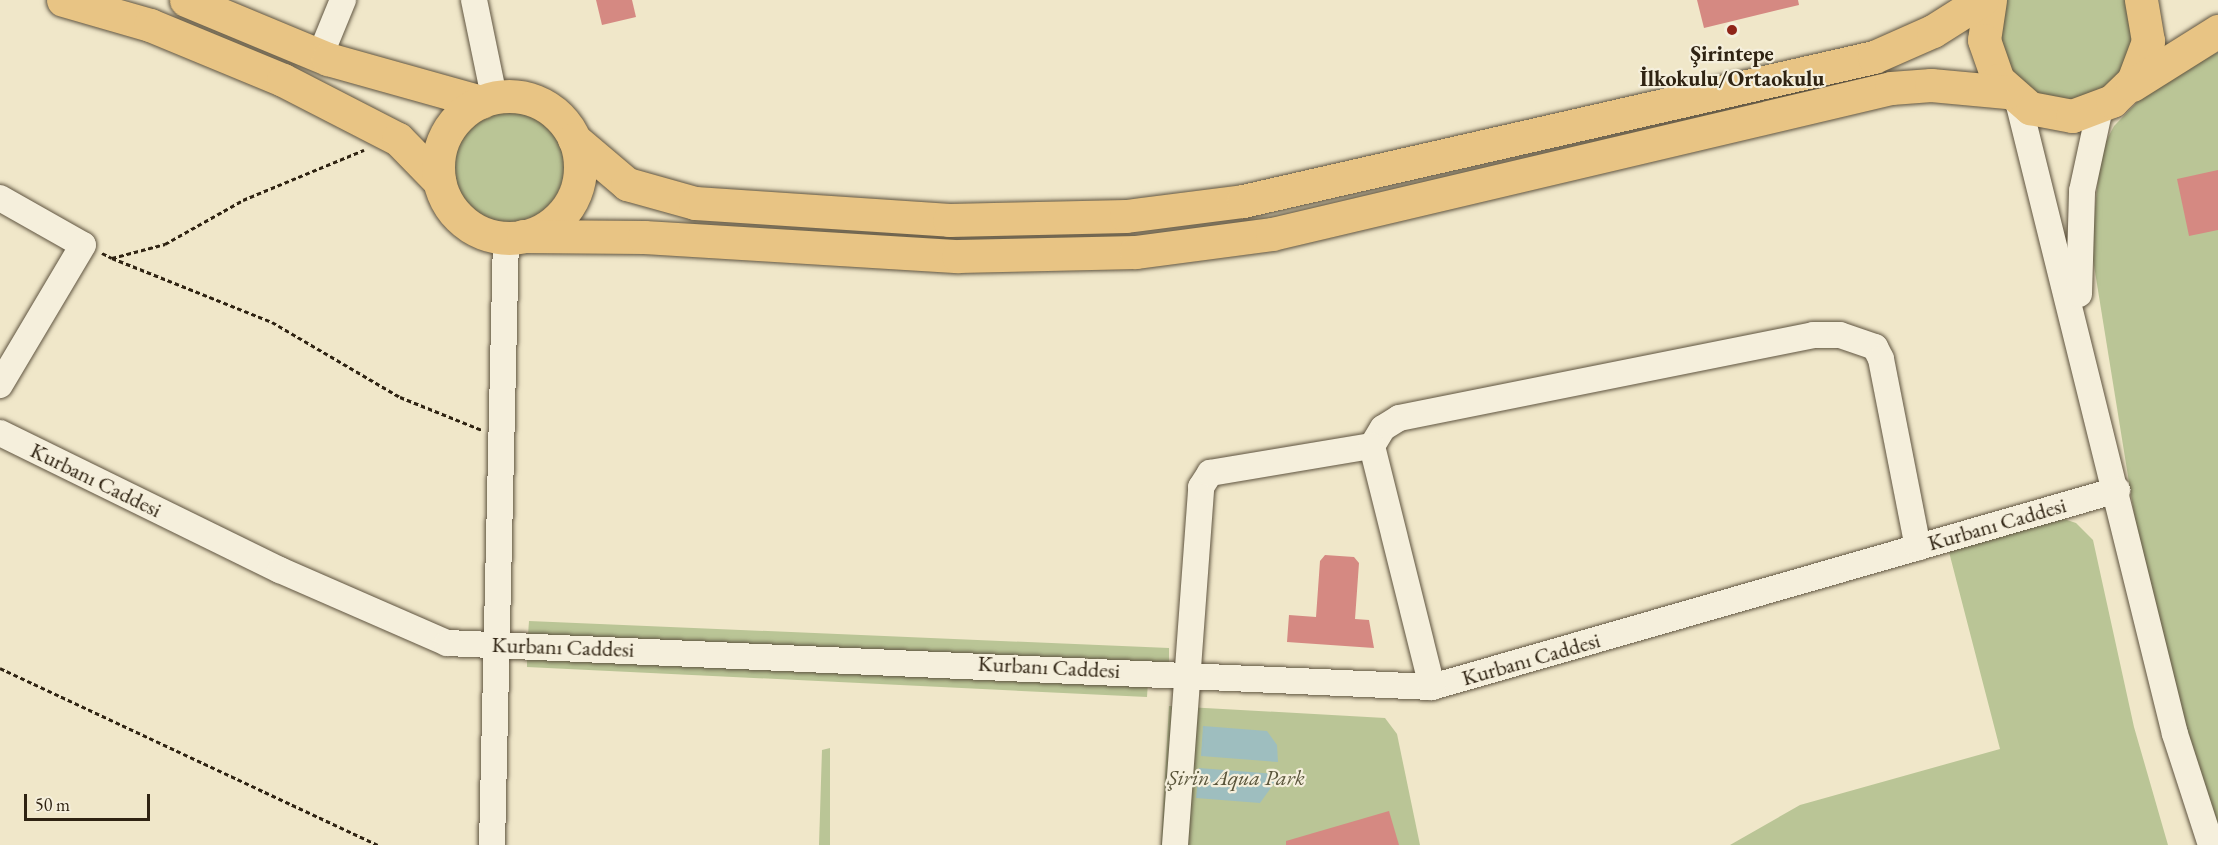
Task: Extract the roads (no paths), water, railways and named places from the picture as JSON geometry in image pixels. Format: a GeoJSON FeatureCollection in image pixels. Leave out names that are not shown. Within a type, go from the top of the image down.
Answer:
{"type":"FeatureCollection","features":[{"type":"Feature","properties":{"kind":"highway"},"geometry":{"type":"LineString","coordinates":[[63,0],[241,60],[398,139],[440,182],[459,218],[482,233],[515,237],[644,237],[958,256],[1147,250],[1272,234],[1891,88],[1942,85],[2012,96],[2058,116],[2112,100],[2163,61],[2218,31]]}},
{"type":"Feature","properties":{"kind":"highway"},"geometry":{"type":"LineString","coordinates":[[186,0],[320,56],[488,99],[522,97],[548,107],[574,139],[627,184],[695,203],[949,220],[1126,216],[1243,201],[1874,57],[1933,31],[1982,0]]}},
{"type":"Feature","properties":{"kind":"highway"},"geometry":{"type":"LineString","coordinates":[[1990,0],[1983,26],[1986,54],[2012,96]]}},
{"type":"Feature","properties":{"kind":"highway"},"geometry":{"type":"LineString","coordinates":[[2112,100],[2140,69],[2148,41],[2141,0]]}},
{"type":"Feature","properties":{"kind":"highway"},"geometry":{"type":"LineString","coordinates":[[440,182],[439,154],[450,128],[488,99]]}},
{"type":"Feature","properties":{"kind":"highway"},"geometry":{"type":"LineString","coordinates":[[515,237],[559,217],[575,194],[580,166],[574,139]]}},
{"type":"Feature","properties":{"kind":"street"},"geometry":{"type":"LineString","coordinates":[[320,56],[343,0]]}},
{"type":"Feature","properties":{"kind":"street"},"geometry":{"type":"LineString","coordinates":[[474,0],[488,99]]}},
{"type":"Feature","properties":{"kind":"street"},"geometry":{"type":"LineString","coordinates":[[2012,96],[2079,333],[2175,734],[2211,845]]}},
{"type":"Feature","properties":{"kind":"street"},"geometry":{"type":"LineString","coordinates":[[2079,333],[2082,191],[2112,100]]}},
{"type":"Feature","properties":{"kind":"street"},"geometry":{"type":"LineString","coordinates":[[0,198],[83,245],[0,386]]}},
{"type":"Feature","properties":{"kind":"street"},"geometry":{"type":"LineString","coordinates":[[492,845],[502,433],[515,237]]}},
{"type":"Feature","properties":{"kind":"street"},"geometry":{"type":"LineString","coordinates":[[1432,687],[1372,446],[1383,428],[1399,418],[1813,334],[1840,335],[1875,347],[1881,359],[1918,547]]}},
{"type":"Feature","properties":{"kind":"street","name":"Kurbanı Caddesi"},"geometry":{"type":"LineString","coordinates":[[0,433],[280,570],[447,643],[1189,673],[1432,687],[2117,490]]}},
{"type":"Feature","properties":{"kind":"street"},"geometry":{"type":"LineString","coordinates":[[1175,845],[1205,477],[1215,471],[1372,446]]}},
{"type":"Feature","properties":{"kind":"water"},"geometry":{"type":"Polygon","coordinates":[[[1203,726],[1267,731],[1277,745],[1278,762],[1201,756],[1203,726]]]}},
{"type":"Feature","properties":{"kind":"water"},"geometry":{"type":"Polygon","coordinates":[[[1199,768],[1275,774],[1275,782],[1260,803],[1196,798],[1199,768]]]}},
{"type":"Feature","properties":{"kind":"place","name":"Şirintepe İlkokulu/Ortaokulu"},"geometry":{"type":"Point","coordinates":[1732,30]}},
{"type":"Feature","properties":{"kind":"park label","name":"Şirin Aqua Park"},"geometry":{"type":"Point","coordinates":[1236,778]}}]}
